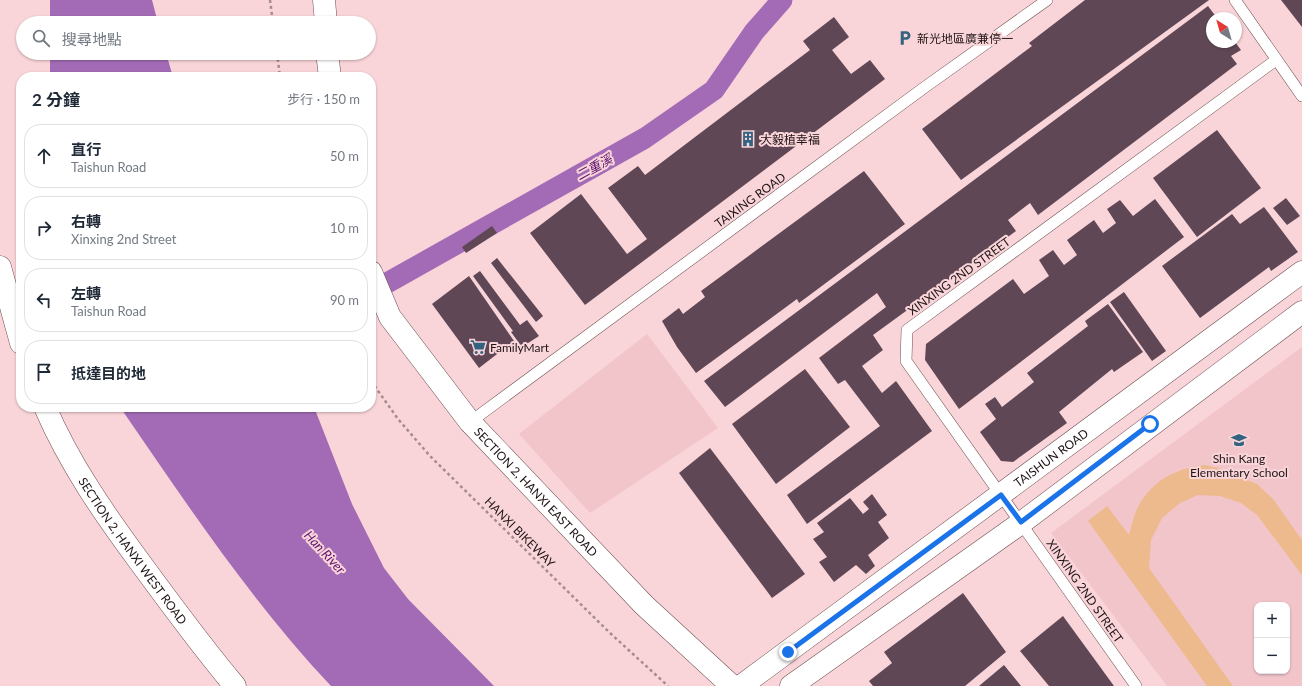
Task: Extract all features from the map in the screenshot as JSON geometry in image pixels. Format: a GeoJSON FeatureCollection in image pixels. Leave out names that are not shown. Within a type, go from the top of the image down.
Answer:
{"type":"FeatureCollection","features":[{"type":"Feature","properties":{"kind":"street"},"geometry":{"type":"LineString","coordinates":[[324,0],[325,16]]}},
{"type":"Feature","properties":{"kind":"street"},"geometry":{"type":"LineString","coordinates":[[328,60],[329,72]]}},
{"type":"Feature","properties":{"kind":"street"},"geometry":{"type":"LineString","coordinates":[[0,267],[16,325]]}},
{"type":"Feature","properties":{"kind":"street","name":"TAISHUN ROAD"},"geometry":{"type":"LineString","coordinates":[[741,686],[1302,272]]}},
{"type":"Feature","properties":{"kind":"street","name":"SECTION 2, HANXI EAST ROAD"},"geometry":{"type":"LineString","coordinates":[[376,284],[390,317],[470,422],[644,605],[732,686]]}},
{"type":"Feature","properties":{"kind":"street"},"geometry":{"type":"LineString","coordinates":[[792,686],[1021,522],[1302,312]]}},
{"type":"Feature","properties":{"kind":"street","name":"SECTION 2, HANXI WEST ROAD"},"geometry":{"type":"LineString","coordinates":[[47,412],[58,437],[83,482],[111,524],[202,646],[235,686]]}},
{"type":"Feature","properties":{"kind":"lane","name":"TAIXING ROAD"},"geometry":{"type":"LineString","coordinates":[[470,422],[924,87],[1047,0]]}},
{"type":"Feature","properties":{"kind":"lane"},"geometry":{"type":"LineString","coordinates":[[1235,0],[1302,96]]}},
{"type":"Feature","properties":{"kind":"lane","name":"XINXING 2ND STREET"},"geometry":{"type":"LineString","coordinates":[[1136,686],[906,361],[907,330],[1276,60]]}},
{"type":"Feature","properties":{"kind":"path"},"geometry":{"type":"LineString","coordinates":[[270,0],[272,16]]}},
{"type":"Feature","properties":{"kind":"path"},"geometry":{"type":"LineString","coordinates":[[278,60],[279,72]]}},
{"type":"Feature","properties":{"kind":"path","name":"HANXI BIKEWAY"},"geometry":{"type":"LineString","coordinates":[[376,388],[398,419],[430,456],[605,628],[668,686]]}},
{"type":"Feature","properties":{"kind":"shaded area"},"geometry":{"type":"Polygon","coordinates":[[[647,334],[718,428],[590,513],[519,434],[647,334]]]}},
{"type":"Feature","properties":{"kind":"shaded area","name":"Shin Kang Elementary School"},"geometry":{"type":"Polygon","coordinates":[[[1302,347],[1302,686],[1167,686],[1051,533],[1302,347]]]}},
{"type":"Feature","properties":{"kind":"shaded area"},"geometry":{"type":"Polygon","coordinates":[[[1205,465],[1222,469],[1257,484],[1273,499],[1302,540],[1302,575],[1257,515],[1241,503],[1220,496],[1198,495],[1180,503],[1162,518],[1151,540],[1149,568],[1233,686],[1207,686],[1088,521],[1107,506],[1129,535],[1137,508],[1151,489],[1159,482],[1176,472],[1205,465]]]}},
{"type":"Feature","properties":{"kind":"water"},"geometry":{"type":"Polygon","coordinates":[[[50,0],[152,0],[156,16],[50,16],[50,0]]]}},
{"type":"Feature","properties":{"kind":"water"},"geometry":{"type":"Polygon","coordinates":[[[50,60],[168,60],[172,72],[50,72],[50,60]]]}},
{"type":"Feature","properties":{"kind":"water","name":"Han River"},"geometry":{"type":"Polygon","coordinates":[[[123,412],[316,412],[352,504],[384,568],[408,599],[494,686],[331,686],[302,654],[246,586],[123,412]]]}},
{"type":"Feature","properties":{"kind":"building"},"geometry":{"type":"Polygon","coordinates":[[[1085,0],[1209,0],[961,180],[922,129],[1032,46],[1029,43],[1085,0]]]}},
{"type":"Feature","properties":{"kind":"building"},"geometry":{"type":"Polygon","coordinates":[[[1281,0],[1302,0],[1302,27],[1281,0]]]}},
{"type":"Feature","properties":{"kind":"building"},"geometry":{"type":"Polygon","coordinates":[[[1208,6],[1212,12],[1206,12],[1206,48],[1240,48],[1241,50],[1231,56],[1237,64],[1038,215],[1030,203],[1008,220],[1016,231],[873,335],[883,350],[862,366],[882,393],[896,381],[932,431],[807,524],[787,495],[880,426],[845,380],[838,384],[819,358],[886,307],[877,293],[725,407],[704,381],[1208,6]]]}},
{"type":"Feature","properties":{"kind":"building","name":"大毅植幸福"},"geometry":{"type":"Polygon","coordinates":[[[834,17],[849,37],[832,50],[851,74],[870,60],[885,79],[585,305],[530,233],[581,194],[627,254],[647,239],[608,188],[638,166],[645,175],[810,50],[803,41],[834,17]]]}},
{"type":"Feature","properties":{"kind":"building"},"geometry":{"type":"Polygon","coordinates":[[[1217,130],[1261,188],[1197,237],[1153,178],[1217,130]]]}},
{"type":"Feature","properties":{"kind":"building"},"geometry":{"type":"Polygon","coordinates":[[[864,171],[905,224],[799,303],[797,299],[696,373],[677,347],[662,321],[679,308],[683,314],[705,297],[701,291],[864,171]]]}},
{"type":"Feature","properties":{"kind":"building"},"geometry":{"type":"Polygon","coordinates":[[[1286,198],[1300,216],[1287,225],[1273,208],[1286,198]]]}},
{"type":"Feature","properties":{"kind":"building"},"geometry":{"type":"Polygon","coordinates":[[[1155,199],[1184,237],[959,409],[925,360],[926,344],[1013,279],[1024,294],[1049,276],[1039,260],[1053,250],[1064,265],[1077,255],[1067,240],[1094,220],[1103,233],[1116,223],[1107,209],[1120,200],[1133,216],[1155,199]]]}},
{"type":"Feature","properties":{"kind":"building"},"geometry":{"type":"Polygon","coordinates":[[[1264,207],[1298,252],[1271,271],[1269,267],[1200,318],[1162,266],[1232,214],[1240,224],[1264,207]]]}},
{"type":"Feature","properties":{"kind":"building"},"geometry":{"type":"Polygon","coordinates":[[[492,226],[497,233],[466,253],[462,247],[492,226]]]}},
{"type":"Feature","properties":{"kind":"building"},"geometry":{"type":"Polygon","coordinates":[[[497,258],[543,316],[536,322],[491,263],[497,258]]]}},
{"type":"Feature","properties":{"kind":"building"},"geometry":{"type":"Polygon","coordinates":[[[480,271],[520,325],[527,320],[539,336],[522,347],[511,332],[513,331],[473,276],[480,271]]]}},
{"type":"Feature","properties":{"kind":"building"},"geometry":{"type":"Polygon","coordinates":[[[469,276],[514,341],[479,368],[432,304],[469,276]]]}},
{"type":"Feature","properties":{"kind":"building"},"geometry":{"type":"Polygon","coordinates":[[[1124,292],[1166,351],[1152,361],[1110,302],[1124,292]]]}},
{"type":"Feature","properties":{"kind":"building"},"geometry":{"type":"Polygon","coordinates":[[[1108,304],[1143,352],[1114,372],[1112,369],[1059,412],[1067,423],[1013,462],[1001,461],[980,432],[996,419],[985,404],[995,397],[1002,407],[1034,382],[1027,373],[1088,326],[1085,321],[1108,304]]]}},
{"type":"Feature","properties":{"kind":"building"},"geometry":{"type":"Polygon","coordinates":[[[805,369],[850,427],[776,484],[732,424],[805,369]]]}},
{"type":"Feature","properties":{"kind":"building"},"geometry":{"type":"Polygon","coordinates":[[[710,448],[805,574],[772,598],[679,473],[710,448]]]}},
{"type":"Feature","properties":{"kind":"building"},"geometry":{"type":"Polygon","coordinates":[[[872,494],[887,515],[878,522],[889,538],[868,555],[875,566],[866,574],[856,565],[834,582],[819,562],[827,557],[813,539],[824,532],[817,523],[850,498],[863,514],[869,509],[863,502],[872,494]]]}},
{"type":"Feature","properties":{"kind":"building"},"geometry":{"type":"Polygon","coordinates":[[[963,593],[1006,652],[965,686],[873,686],[869,681],[892,663],[884,652],[963,593]]]}},
{"type":"Feature","properties":{"kind":"building"},"geometry":{"type":"Polygon","coordinates":[[[1063,616],[1114,686],[1049,686],[1020,651],[1063,616]]]}},
{"type":"Feature","properties":{"kind":"building"},"geometry":{"type":"Polygon","coordinates":[[[1004,665],[1021,686],[979,686],[1004,665]]]}},
{"type":"Feature","properties":{"kind":"waterway","name":"二重溪"},"geometry":{"type":"LineString","coordinates":[[376,289],[645,138],[714,90],[754,32],[782,0]]}},
{"type":"Feature","properties":{"kind":"place","name":"新光地區廣兼停一"},"geometry":{"type":"Point","coordinates":[905,38]}},
{"type":"Feature","properties":{"kind":"place","name":"大毅植幸福"},"geometry":{"type":"Point","coordinates":[748,139]}},
{"type":"Feature","properties":{"kind":"place","name":"FamilyMart"},"geometry":{"type":"Point","coordinates":[478,347]}},
{"type":"Feature","properties":{"kind":"place","name":"Shin Kang Elementary School"},"geometry":{"type":"Point","coordinates":[1239,440]}},
{"type":"Feature","properties":{"kind":"route"},"geometry":{"type":"LineString","coordinates":[[788,652],[1001,495],[1021,522],[1150,424]]}}]}
